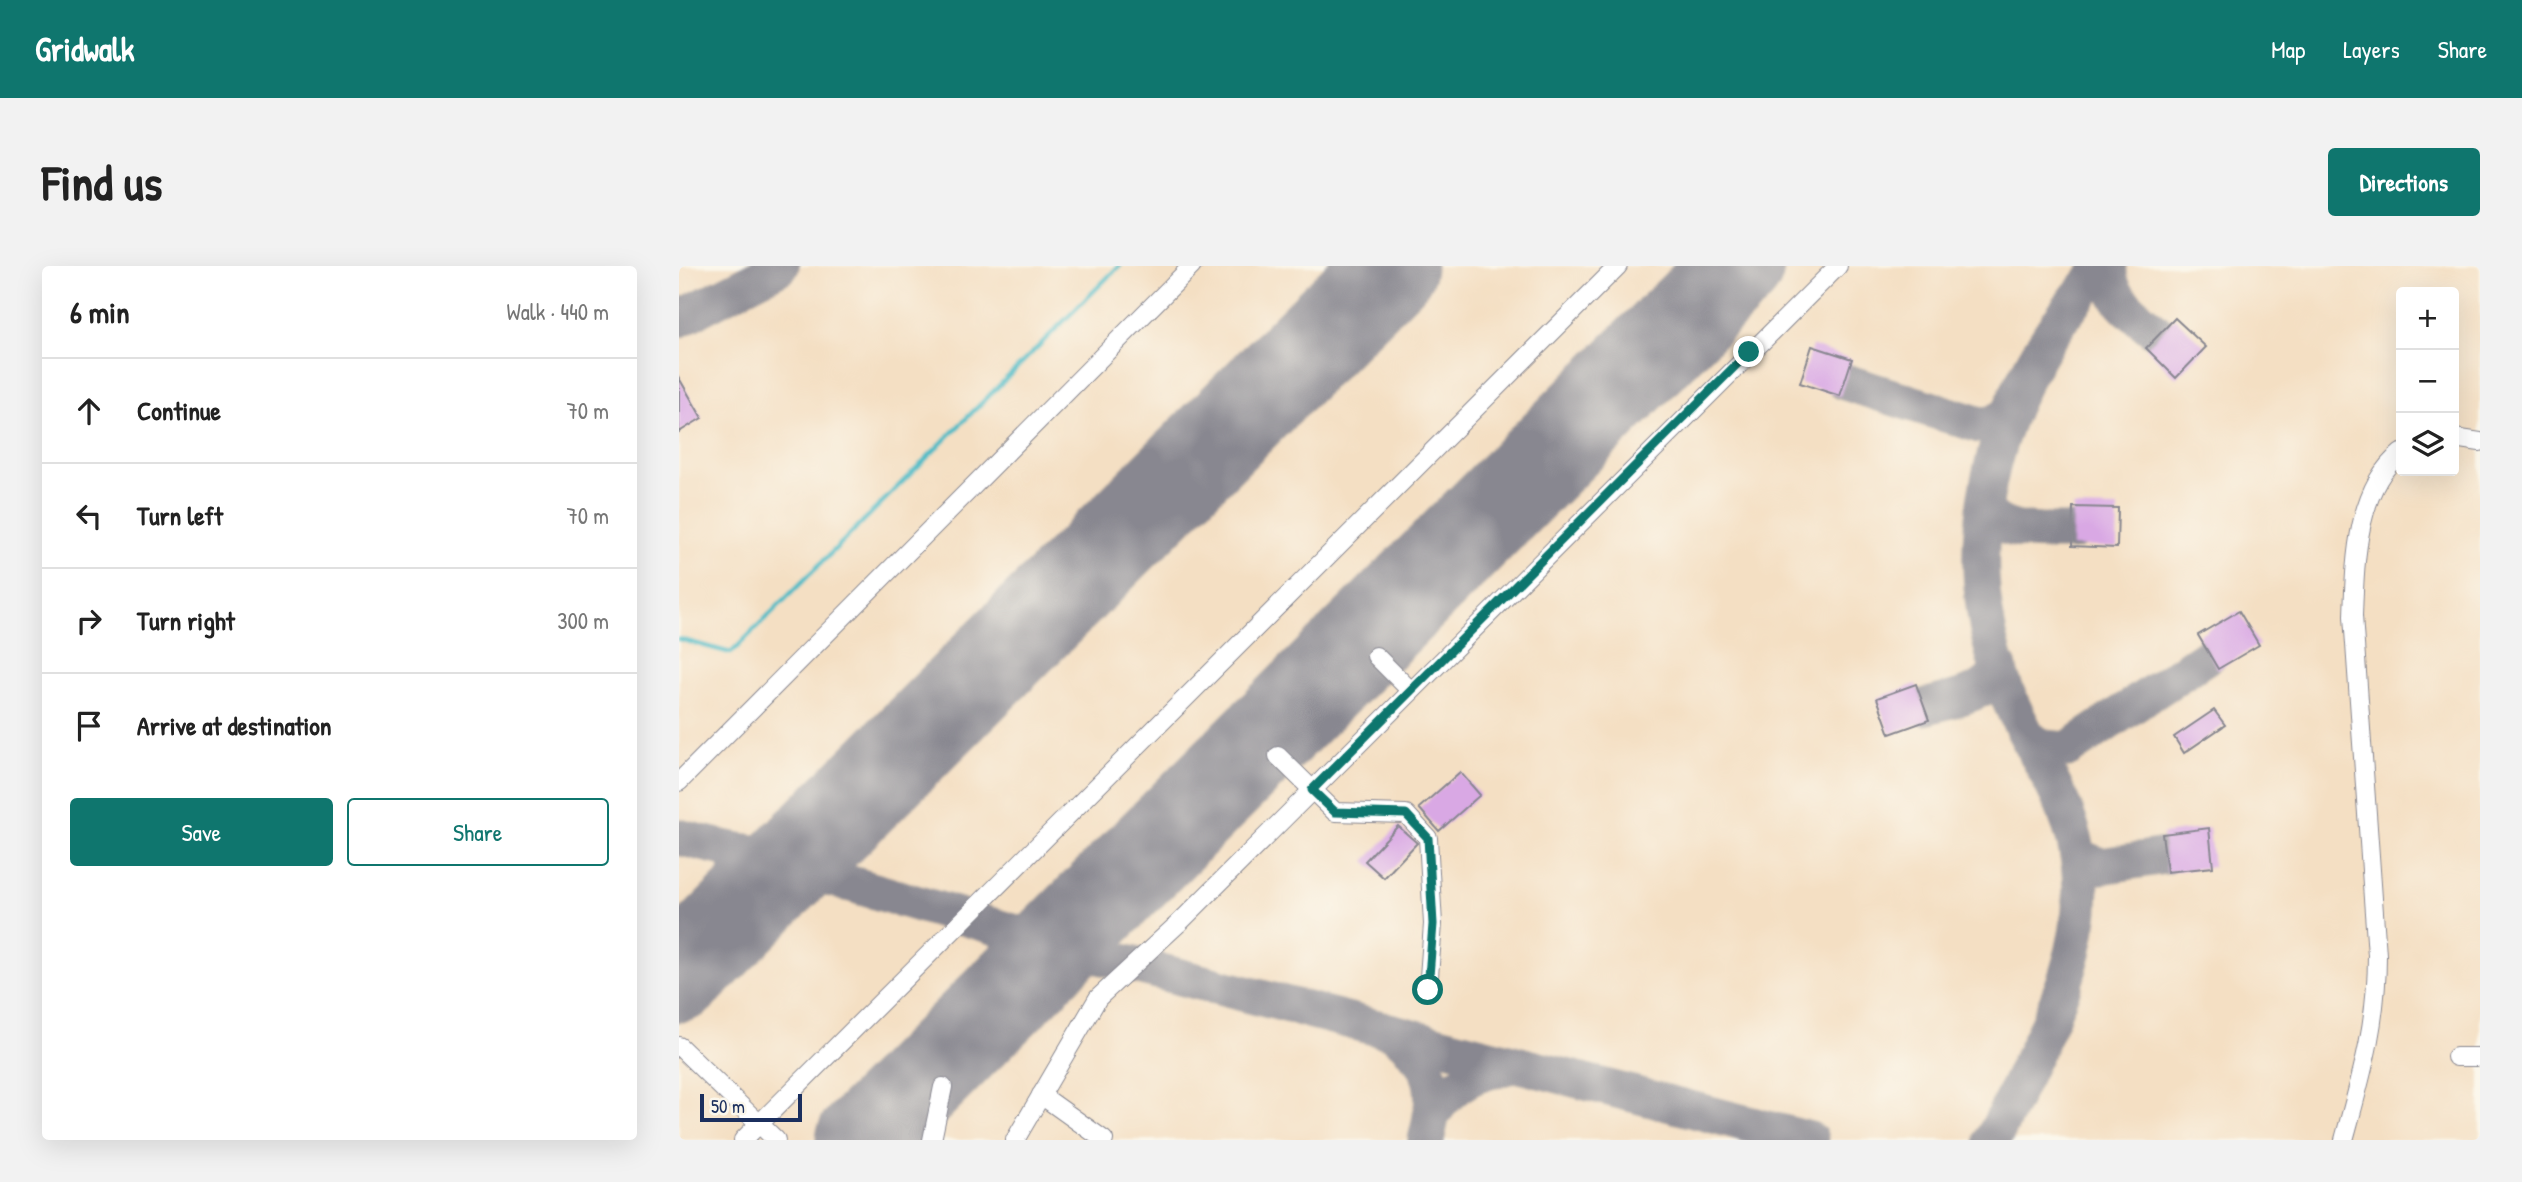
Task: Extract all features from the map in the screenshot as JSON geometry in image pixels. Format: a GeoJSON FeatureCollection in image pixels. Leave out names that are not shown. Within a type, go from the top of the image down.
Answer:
{"type":"FeatureCollection","features":[{"type":"Feature","properties":{"kind":"lane"},"geometry":{"type":"LineString","coordinates":[[679,782],[1192,266]]}},
{"type":"Feature","properties":{"kind":"lane"},"geometry":{"type":"LineString","coordinates":[[743,1140],[1618,266]]}},
{"type":"Feature","properties":{"kind":"lane"},"geometry":{"type":"LineString","coordinates":[[1015,1140],[1098,998],[1180,922],[1838,266]]}},
{"type":"Feature","properties":{"kind":"lane"},"geometry":{"type":"LineString","coordinates":[[2459,439],[2480,442]]}},
{"type":"Feature","properties":{"kind":"lane"},"geometry":{"type":"LineString","coordinates":[[2344,1140],[2370,1046],[2377,1001],[2377,955],[2353,616],[2354,591],[2358,548],[2371,491],[2386,465],[2396,457]]}},
{"type":"Feature","properties":{"kind":"lane"},"geometry":{"type":"LineString","coordinates":[[1377,656],[1411,691]]}},
{"type":"Feature","properties":{"kind":"lane"},"geometry":{"type":"LineString","coordinates":[[1278,756],[1335,812],[1406,814],[1428,838],[1433,924],[1428,990]]}},
{"type":"Feature","properties":{"kind":"lane"},"geometry":{"type":"LineString","coordinates":[[679,1046],[776,1140]]}},
{"type":"Feature","properties":{"kind":"lane"},"geometry":{"type":"LineString","coordinates":[[2456,1057],[2480,1057]]}},
{"type":"Feature","properties":{"kind":"lane"},"geometry":{"type":"LineString","coordinates":[[932,1140],[943,1087]]}},
{"type":"Feature","properties":{"kind":"lane"},"geometry":{"type":"LineString","coordinates":[[1041,1095],[1104,1140]]}},
{"type":"Feature","properties":{"kind":"building"},"geometry":{"type":"Polygon","coordinates":[[[2175,318],[2206,347],[2176,378],[2146,348],[2175,318]]]}},
{"type":"Feature","properties":{"kind":"building"},"geometry":{"type":"Polygon","coordinates":[[[1812,346],[1852,359],[1840,396],[1800,383],[1812,346]]]}},
{"type":"Feature","properties":{"kind":"building"},"geometry":{"type":"Polygon","coordinates":[[[679,378],[702,418],[679,432],[679,378]]]}},
{"type":"Feature","properties":{"kind":"building"},"geometry":{"type":"Polygon","coordinates":[[[2073,507],[2118,508],[2117,548],[2072,546],[2073,507]]]}},
{"type":"Feature","properties":{"kind":"building"},"geometry":{"type":"Polygon","coordinates":[[[2239,611],[2259,645],[2218,669],[2198,635],[2239,611]]]}},
{"type":"Feature","properties":{"kind":"building"},"geometry":{"type":"Polygon","coordinates":[[[1916,684],[1929,720],[1890,734],[1877,698],[1916,684]]]}},
{"type":"Feature","properties":{"kind":"building"},"geometry":{"type":"Polygon","coordinates":[[[2214,710],[2225,725],[2184,753],[2174,737],[2214,710]]]}},
{"type":"Feature","properties":{"kind":"building"},"geometry":{"type":"Polygon","coordinates":[[[1460,772],[1480,795],[1439,831],[1419,808],[1460,772]]]}},
{"type":"Feature","properties":{"kind":"building"},"geometry":{"type":"Polygon","coordinates":[[[1398,826],[1417,843],[1384,878],[1365,861],[1398,826]]]}},
{"type":"Feature","properties":{"kind":"building"},"geometry":{"type":"Polygon","coordinates":[[[2209,828],[2213,867],[2167,872],[2162,834],[2209,828]]]}},
{"type":"Feature","properties":{"kind":"waterway"},"geometry":{"type":"LineString","coordinates":[[679,639],[731,653],[1119,266]]}},
{"type":"Feature","properties":{"kind":"taxiway"},"geometry":{"type":"LineString","coordinates":[[679,319],[781,266]]}},
{"type":"Feature","properties":{"kind":"taxiway"},"geometry":{"type":"LineString","coordinates":[[1992,1140],[2059,997],[2074,949],[2081,899],[2080,872],[2070,825],[2008,696],[1990,639],[1982,581],[1982,523],[1992,467],[2010,413],[2035,360],[2067,311],[2105,266]]}},
{"type":"Feature","properties":{"kind":"taxiway"},"geometry":{"type":"LineString","coordinates":[[2109,266],[2109,277],[2118,297],[2159,334]]}},
{"type":"Feature","properties":{"kind":"taxiway"},"geometry":{"type":"LineString","coordinates":[[1845,382],[1980,425],[1992,424],[2007,416]]}},
{"type":"Feature","properties":{"kind":"taxiway"},"geometry":{"type":"LineString","coordinates":[[1985,509],[1992,518],[2012,528],[2037,532],[2073,532]]}},
{"type":"Feature","properties":{"kind":"taxiway"},"geometry":{"type":"LineString","coordinates":[[2032,741],[2045,748],[2067,750],[2210,654]]}},
{"type":"Feature","properties":{"kind":"taxiway"},"geometry":{"type":"LineString","coordinates":[[1924,707],[1978,691],[1987,685],[1999,668]]}},
{"type":"Feature","properties":{"kind":"taxiway"},"geometry":{"type":"LineString","coordinates":[[830,825],[826,842],[827,857],[833,871],[846,883]]}},
{"type":"Feature","properties":{"kind":"taxiway"},"geometry":{"type":"LineString","coordinates":[[679,837],[755,853],[802,853]]}},
{"type":"Feature","properties":{"kind":"taxiway"},"geometry":{"type":"LineString","coordinates":[[731,851],[743,874],[746,909]]}},
{"type":"Feature","properties":{"kind":"taxiway"},"geometry":{"type":"LineString","coordinates":[[2078,857],[2101,866],[2165,856]]}},
{"type":"Feature","properties":{"kind":"taxiway"},"geometry":{"type":"LineString","coordinates":[[782,874],[834,879],[1057,945],[1810,1140]]}},
{"type":"Feature","properties":{"kind":"taxiway"},"geometry":{"type":"LineString","coordinates":[[1017,934],[1027,959],[1024,978]]}},
{"type":"Feature","properties":{"kind":"taxiway"},"geometry":{"type":"LineString","coordinates":[[1394,1033],[1419,1057],[1431,1080],[1432,1107],[1426,1140]]}},
{"type":"Feature","properties":{"kind":"taxiway"},"geometry":{"type":"LineString","coordinates":[[1432,1114],[1449,1093],[1467,1080],[1515,1065]]}},
{"type":"Feature","properties":{"kind":"runway"},"geometry":{"type":"LineString","coordinates":[[679,976],[1390,266]]}},
{"type":"Feature","properties":{"kind":"runway"},"geometry":{"type":"LineString","coordinates":[[862,1140],[1738,266]]}},
{"type":"Feature","properties":{"kind":"route"},"geometry":{"type":"LineString","coordinates":[[1428,990],[1433,924],[1428,838],[1406,814],[1335,812],[1312,790],[1749,352]]}}]}
